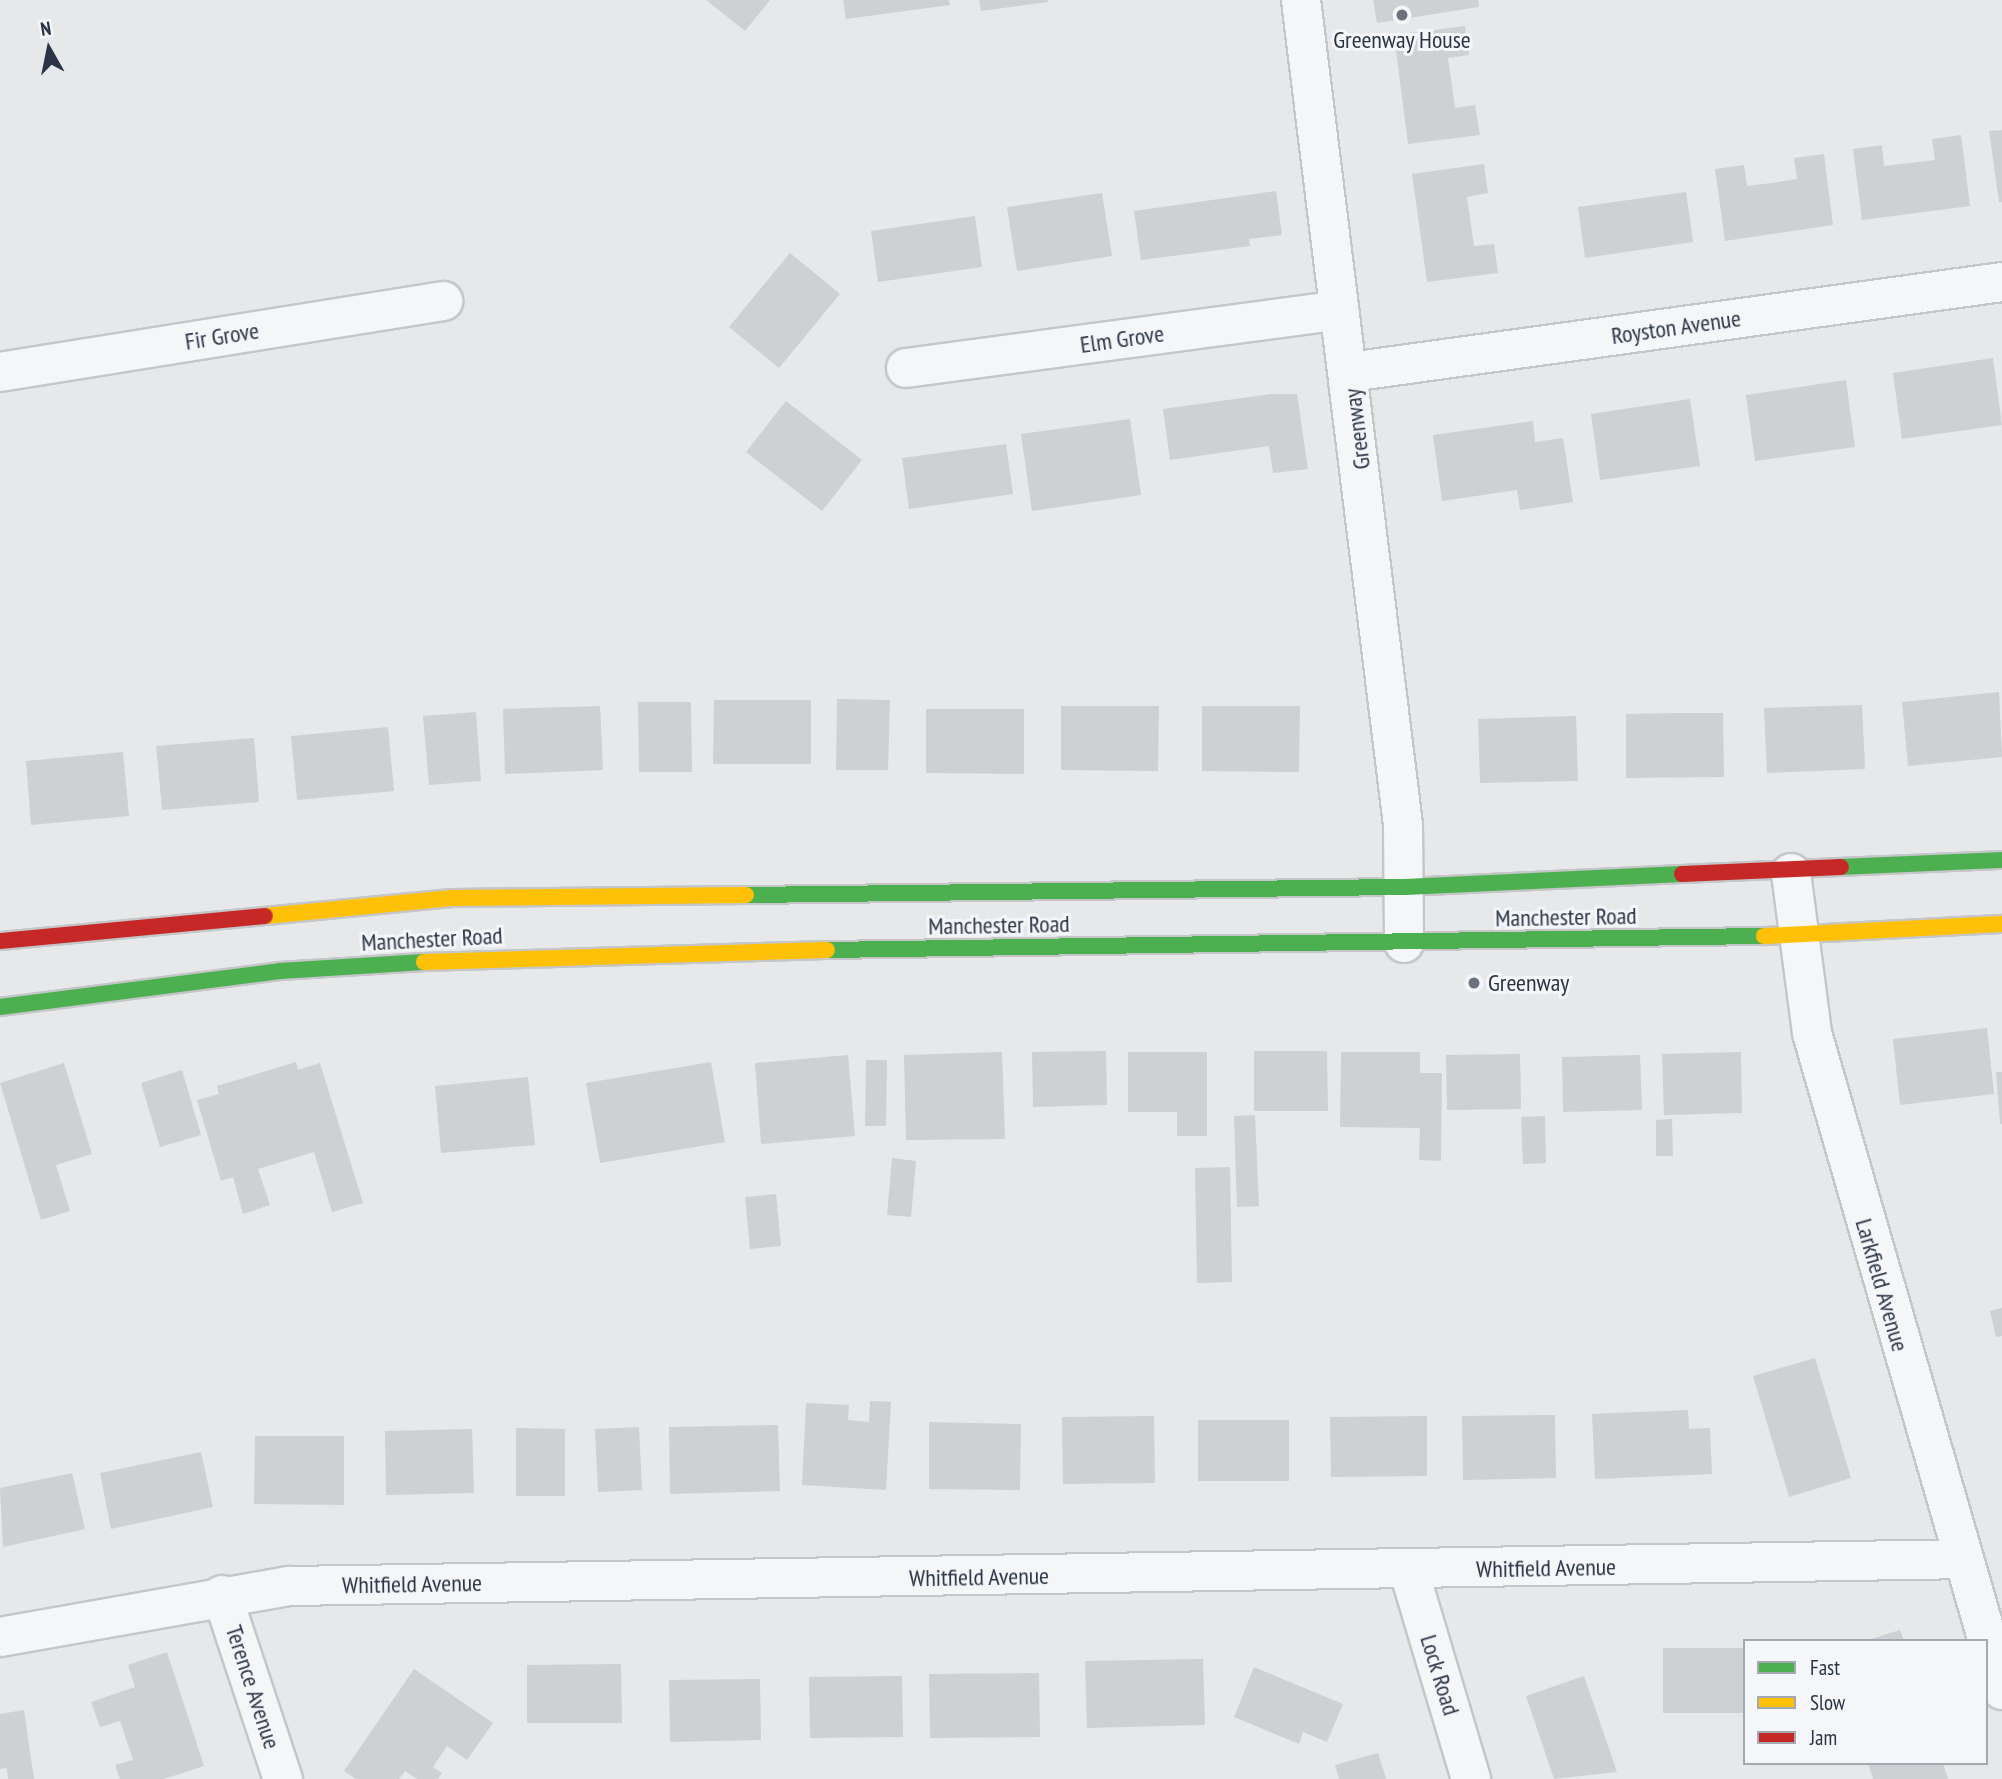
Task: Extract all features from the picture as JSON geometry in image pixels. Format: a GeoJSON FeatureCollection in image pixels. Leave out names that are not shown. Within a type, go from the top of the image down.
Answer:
{"type":"FeatureCollection","features":[{"type":"Feature","properties":{"kind":"main road","name":"Manchester Road"},"geometry":{"type":"LineString","coordinates":[[0,940],[452,898],[1405,887],[1791,873],[2002,860]]}},
{"type":"Feature","properties":{"kind":"main road","name":"Manchester Road"},"geometry":{"type":"LineString","coordinates":[[0,1007],[280,971],[550,954],[1797,936],[2002,924]]}},
{"type":"Feature","properties":{"kind":"street","name":"Greenway"},"geometry":{"type":"LineString","coordinates":[[1301,0],[1338,310],[1350,372],[1405,887],[1404,943]]}},
{"type":"Feature","properties":{"kind":"street","name":"Royston Avenue"},"geometry":{"type":"LineString","coordinates":[[1350,372],[2002,282]]}},
{"type":"Feature","properties":{"kind":"street","name":"Fir Grove"},"geometry":{"type":"LineString","coordinates":[[0,372],[443,301]]}},
{"type":"Feature","properties":{"kind":"street","name":"Elm Grove"},"geometry":{"type":"LineString","coordinates":[[906,368],[1338,310]]}},
{"type":"Feature","properties":{"kind":"street","name":"Larkfield Avenue"},"geometry":{"type":"LineString","coordinates":[[1791,873],[1797,936],[1812,1033],[1843,1150],[1986,1639]]}},
{"type":"Feature","properties":{"kind":"street","name":"Whitfield Avenue"},"geometry":{"type":"LineString","coordinates":[[0,1636],[222,1595],[289,1586],[1409,1572],[1962,1559]]}},
{"type":"Feature","properties":{"kind":"street","name":"Lock Road"},"geometry":{"type":"LineString","coordinates":[[1409,1572],[1471,1779]]}},
{"type":"Feature","properties":{"kind":"street","name":"Terence Avenue"},"geometry":{"type":"LineString","coordinates":[[222,1595],[283,1779]]}},
{"type":"Feature","properties":{"kind":"street","name":"Larkfield Avenue"},"geometry":{"type":"LineString","coordinates":[[1988,1644],[2002,1690]]}},
{"type":"Feature","properties":{"kind":"building"},"geometry":{"type":"Polygon","coordinates":[[[706,0],[770,0],[745,31],[706,0]]]}},
{"type":"Feature","properties":{"kind":"building"},"geometry":{"type":"Polygon","coordinates":[[[843,0],[949,0],[950,5],[846,19],[843,0]]]}},
{"type":"Feature","properties":{"kind":"building"},"geometry":{"type":"Polygon","coordinates":[[[979,0],[1048,0],[1048,2],[981,11],[979,0]]]}},
{"type":"Feature","properties":{"kind":"building","name":"Greenway House"},"geometry":{"type":"Polygon","coordinates":[[[1373,0],[1478,0],[1479,7],[1377,23],[1373,0]]]}},
{"type":"Feature","properties":{"kind":"building"},"geometry":{"type":"Polygon","coordinates":[[[1465,26],[1469,55],[1448,58],[1455,108],[1475,105],[1480,135],[1408,144],[1394,35],[1465,26]]]}},
{"type":"Feature","properties":{"kind":"building"},"geometry":{"type":"Polygon","coordinates":[[[2002,130],[2002,202],[1999,202],[1989,131],[2002,130]]]}},
{"type":"Feature","properties":{"kind":"building"},"geometry":{"type":"Polygon","coordinates":[[[1961,135],[1970,206],[1862,220],[1853,149],[1882,145],[1884,166],[1935,160],[1932,139],[1961,135]]]}},
{"type":"Feature","properties":{"kind":"building"},"geometry":{"type":"Polygon","coordinates":[[[1824,154],[1833,225],[1725,241],[1715,169],[1744,165],[1747,186],[1772,183],[1797,179],[1794,158],[1824,154]]]}},
{"type":"Feature","properties":{"kind":"building"},"geometry":{"type":"Polygon","coordinates":[[[1484,164],[1488,193],[1467,197],[1474,246],[1494,244],[1498,273],[1427,282],[1412,174],[1484,164]]]}},
{"type":"Feature","properties":{"kind":"building"},"geometry":{"type":"Polygon","coordinates":[[[1276,191],[1282,235],[1249,239],[1250,246],[1141,260],[1134,211],[1276,191]]]}},
{"type":"Feature","properties":{"kind":"building"},"geometry":{"type":"Polygon","coordinates":[[[1686,192],[1693,242],[1585,258],[1578,207],[1686,192]]]}},
{"type":"Feature","properties":{"kind":"building"},"geometry":{"type":"Polygon","coordinates":[[[1102,193],[1112,256],[1017,271],[1007,207],[1102,193]]]}},
{"type":"Feature","properties":{"kind":"building"},"geometry":{"type":"Polygon","coordinates":[[[975,216],[982,267],[878,282],[871,231],[975,216]]]}},
{"type":"Feature","properties":{"kind":"building"},"geometry":{"type":"Polygon","coordinates":[[[790,253],[840,294],[779,368],[729,327],[790,253]]]}},
{"type":"Feature","properties":{"kind":"building"},"geometry":{"type":"Polygon","coordinates":[[[1993,358],[2002,425],[1902,439],[1893,373],[1993,358]]]}},
{"type":"Feature","properties":{"kind":"building"},"geometry":{"type":"Polygon","coordinates":[[[1846,380],[1855,447],[1755,461],[1746,395],[1846,380]]]}},
{"type":"Feature","properties":{"kind":"building"},"geometry":{"type":"Polygon","coordinates":[[[1271,394],[1297,394],[1308,469],[1273,473],[1269,446],[1170,460],[1163,409],[1271,394]]]}},
{"type":"Feature","properties":{"kind":"building"},"geometry":{"type":"Polygon","coordinates":[[[1690,399],[1700,466],[1600,480],[1591,414],[1690,399]]]}},
{"type":"Feature","properties":{"kind":"building"},"geometry":{"type":"Polygon","coordinates":[[[786,401],[862,460],[822,511],[746,452],[786,401]]]}},
{"type":"Feature","properties":{"kind":"building"},"geometry":{"type":"Polygon","coordinates":[[[1130,419],[1141,495],[1032,511],[1021,434],[1130,419]]]}},
{"type":"Feature","properties":{"kind":"building"},"geometry":{"type":"Polygon","coordinates":[[[1533,421],[1535,442],[1563,438],[1573,502],[1520,510],[1517,490],[1442,501],[1433,435],[1533,421]]]}},
{"type":"Feature","properties":{"kind":"building"},"geometry":{"type":"Polygon","coordinates":[[[1006,444],[1013,494],[909,509],[902,458],[1006,444]]]}},
{"type":"Feature","properties":{"kind":"building"},"geometry":{"type":"Polygon","coordinates":[[[1999,692],[2002,757],[1908,766],[1902,702],[1999,692]]]}},
{"type":"Feature","properties":{"kind":"building"},"geometry":{"type":"Polygon","coordinates":[[[837,699],[890,700],[888,770],[836,770],[837,699]]]}},
{"type":"Feature","properties":{"kind":"building"},"geometry":{"type":"Polygon","coordinates":[[[714,700],[811,700],[811,764],[713,764],[714,700]]]}},
{"type":"Feature","properties":{"kind":"building"},"geometry":{"type":"Polygon","coordinates":[[[638,702],[691,702],[692,772],[639,772],[638,702]]]}},
{"type":"Feature","properties":{"kind":"building"},"geometry":{"type":"Polygon","coordinates":[[[1862,705],[1865,769],[1767,773],[1764,708],[1862,705]]]}},
{"type":"Feature","properties":{"kind":"building"},"geometry":{"type":"Polygon","coordinates":[[[600,706],[603,770],[505,774],[503,709],[600,706]]]}},
{"type":"Feature","properties":{"kind":"building"},"geometry":{"type":"Polygon","coordinates":[[[1061,706],[1159,706],[1158,771],[1061,770],[1061,706]]]}},
{"type":"Feature","properties":{"kind":"building"},"geometry":{"type":"Polygon","coordinates":[[[1202,706],[1300,706],[1299,772],[1202,771],[1202,706]]]}},
{"type":"Feature","properties":{"kind":"building"},"geometry":{"type":"Polygon","coordinates":[[[926,709],[1024,709],[1024,774],[926,773],[926,709]]]}},
{"type":"Feature","properties":{"kind":"building"},"geometry":{"type":"Polygon","coordinates":[[[476,712],[481,781],[429,785],[423,716],[476,712]]]}},
{"type":"Feature","properties":{"kind":"building"},"geometry":{"type":"Polygon","coordinates":[[[1723,713],[1724,777],[1626,778],[1626,714],[1723,713]]]}},
{"type":"Feature","properties":{"kind":"building"},"geometry":{"type":"Polygon","coordinates":[[[1576,716],[1578,781],[1480,783],[1478,719],[1576,716]]]}},
{"type":"Feature","properties":{"kind":"building"},"geometry":{"type":"Polygon","coordinates":[[[388,727],[394,791],[297,800],[291,736],[388,727]]]}},
{"type":"Feature","properties":{"kind":"building"},"geometry":{"type":"Polygon","coordinates":[[[254,738],[259,802],[162,810],[156,746],[254,738]]]}},
{"type":"Feature","properties":{"kind":"building"},"geometry":{"type":"Polygon","coordinates":[[[123,752],[129,816],[31,825],[26,761],[123,752]]]}},
{"type":"Feature","properties":{"kind":"building"},"geometry":{"type":"Polygon","coordinates":[[[1987,1028],[1994,1094],[1900,1105],[1893,1039],[1987,1028]]]}},
{"type":"Feature","properties":{"kind":"building"},"geometry":{"type":"Polygon","coordinates":[[[1106,1051],[1107,1105],[1033,1107],[1032,1052],[1106,1051]]]}},
{"type":"Feature","properties":{"kind":"building"},"geometry":{"type":"Polygon","coordinates":[[[1254,1051],[1327,1051],[1328,1111],[1254,1111],[1254,1051]]]}},
{"type":"Feature","properties":{"kind":"building"},"geometry":{"type":"Polygon","coordinates":[[[1002,1052],[1005,1139],[906,1140],[904,1055],[1002,1052]]]}},
{"type":"Feature","properties":{"kind":"building"},"geometry":{"type":"Polygon","coordinates":[[[1128,1052],[1207,1052],[1207,1136],[1177,1136],[1177,1112],[1128,1112],[1128,1052]]]}},
{"type":"Feature","properties":{"kind":"building"},"geometry":{"type":"Polygon","coordinates":[[[1341,1052],[1420,1052],[1420,1073],[1442,1073],[1441,1161],[1419,1160],[1420,1128],[1340,1127],[1341,1052]]]}},
{"type":"Feature","properties":{"kind":"building"},"geometry":{"type":"Polygon","coordinates":[[[1741,1052],[1742,1113],[1664,1115],[1662,1054],[1741,1052]]]}},
{"type":"Feature","properties":{"kind":"building"},"geometry":{"type":"Polygon","coordinates":[[[1520,1054],[1521,1109],[1447,1110],[1446,1055],[1520,1054]]]}},
{"type":"Feature","properties":{"kind":"building"},"geometry":{"type":"Polygon","coordinates":[[[848,1055],[855,1136],[761,1144],[755,1063],[848,1055]]]}},
{"type":"Feature","properties":{"kind":"building"},"geometry":{"type":"Polygon","coordinates":[[[1640,1055],[1642,1110],[1563,1112],[1562,1057],[1640,1055]]]}},
{"type":"Feature","properties":{"kind":"building"},"geometry":{"type":"Polygon","coordinates":[[[866,1060],[887,1060],[886,1126],[865,1126],[866,1060]]]}},
{"type":"Feature","properties":{"kind":"building"},"geometry":{"type":"Polygon","coordinates":[[[296,1062],[298,1070],[320,1063],[363,1203],[332,1212],[314,1152],[258,1169],[270,1205],[243,1214],[233,1177],[221,1181],[197,1100],[219,1094],[217,1086],[296,1062]]]}},
{"type":"Feature","properties":{"kind":"building"},"geometry":{"type":"Polygon","coordinates":[[[711,1062],[725,1142],[600,1163],[586,1083],[711,1062]]]}},
{"type":"Feature","properties":{"kind":"building"},"geometry":{"type":"Polygon","coordinates":[[[64,1063],[92,1154],[56,1165],[70,1211],[41,1220],[0,1083],[64,1063]]]}},
{"type":"Feature","properties":{"kind":"building"},"geometry":{"type":"Polygon","coordinates":[[[182,1070],[201,1135],[160,1147],[141,1083],[182,1070]]]}},
{"type":"Feature","properties":{"kind":"building"},"geometry":{"type":"Polygon","coordinates":[[[1996,1072],[2002,1072],[2002,1124],[2000,1124],[1996,1072]]]}},
{"type":"Feature","properties":{"kind":"building"},"geometry":{"type":"Polygon","coordinates":[[[528,1077],[535,1145],[441,1153],[435,1086],[528,1077]]]}},
{"type":"Feature","properties":{"kind":"building"},"geometry":{"type":"Polygon","coordinates":[[[1255,1115],[1259,1206],[1237,1207],[1234,1116],[1255,1115]]]}},
{"type":"Feature","properties":{"kind":"building"},"geometry":{"type":"Polygon","coordinates":[[[1545,1116],[1546,1163],[1523,1164],[1521,1117],[1545,1116]]]}},
{"type":"Feature","properties":{"kind":"building"},"geometry":{"type":"Polygon","coordinates":[[[1672,1119],[1673,1156],[1656,1156],[1656,1120],[1672,1119]]]}},
{"type":"Feature","properties":{"kind":"building"},"geometry":{"type":"Polygon","coordinates":[[[892,1158],[916,1161],[911,1217],[887,1215],[892,1158]]]}},
{"type":"Feature","properties":{"kind":"building"},"geometry":{"type":"Polygon","coordinates":[[[1230,1167],[1232,1282],[1197,1283],[1195,1168],[1230,1167]]]}},
{"type":"Feature","properties":{"kind":"building"},"geometry":{"type":"Polygon","coordinates":[[[776,1194],[781,1246],[750,1249],[745,1197],[776,1194]]]}},
{"type":"Feature","properties":{"kind":"building"},"geometry":{"type":"Polygon","coordinates":[[[2002,1308],[2002,1336],[1996,1337],[1990,1311],[2002,1308]]]}},
{"type":"Feature","properties":{"kind":"building"},"geometry":{"type":"Polygon","coordinates":[[[1815,1358],[1851,1478],[1789,1497],[1753,1376],[1815,1358]]]}},
{"type":"Feature","properties":{"kind":"building"},"geometry":{"type":"Polygon","coordinates":[[[870,1401],[891,1402],[886,1490],[802,1485],[806,1403],[849,1405],[848,1420],[869,1422],[870,1401]]]}},
{"type":"Feature","properties":{"kind":"building"},"geometry":{"type":"Polygon","coordinates":[[[1688,1410],[1689,1429],[1710,1428],[1712,1474],[1595,1479],[1592,1414],[1688,1410]]]}},
{"type":"Feature","properties":{"kind":"building"},"geometry":{"type":"Polygon","coordinates":[[[1555,1415],[1556,1478],[1463,1480],[1462,1416],[1555,1415]]]}},
{"type":"Feature","properties":{"kind":"building"},"geometry":{"type":"Polygon","coordinates":[[[1154,1416],[1155,1483],[1063,1484],[1062,1417],[1154,1416]]]}},
{"type":"Feature","properties":{"kind":"building"},"geometry":{"type":"Polygon","coordinates":[[[1427,1416],[1427,1476],[1331,1477],[1330,1417],[1427,1416]]]}},
{"type":"Feature","properties":{"kind":"building"},"geometry":{"type":"Polygon","coordinates":[[[1198,1420],[1289,1420],[1289,1481],[1198,1481],[1198,1420]]]}},
{"type":"Feature","properties":{"kind":"building"},"geometry":{"type":"Polygon","coordinates":[[[929,1422],[1021,1424],[1020,1490],[929,1489],[929,1422]]]}},
{"type":"Feature","properties":{"kind":"building"},"geometry":{"type":"Polygon","coordinates":[[[778,1425],[780,1491],[670,1494],[669,1427],[778,1425]]]}},
{"type":"Feature","properties":{"kind":"building"},"geometry":{"type":"Polygon","coordinates":[[[639,1427],[642,1490],[598,1492],[595,1429],[639,1427]]]}},
{"type":"Feature","properties":{"kind":"building"},"geometry":{"type":"Polygon","coordinates":[[[516,1428],[565,1429],[565,1496],[516,1496],[516,1428]]]}},
{"type":"Feature","properties":{"kind":"building"},"geometry":{"type":"Polygon","coordinates":[[[472,1429],[474,1493],[386,1495],[385,1431],[472,1429]]]}},
{"type":"Feature","properties":{"kind":"building"},"geometry":{"type":"Polygon","coordinates":[[[255,1436],[344,1436],[344,1505],[254,1504],[255,1436]]]}},
{"type":"Feature","properties":{"kind":"building"},"geometry":{"type":"Polygon","coordinates":[[[201,1452],[213,1507],[111,1529],[100,1473],[201,1452]]]}},
{"type":"Feature","properties":{"kind":"building"},"geometry":{"type":"Polygon","coordinates":[[[72,1473],[85,1529],[3,1547],[0,1488],[72,1473]]]}},
{"type":"Feature","properties":{"kind":"building"},"geometry":{"type":"Polygon","coordinates":[[[1900,1630],[1903,1639],[1871,1639],[1900,1630]]]}},
{"type":"Feature","properties":{"kind":"building"},"geometry":{"type":"Polygon","coordinates":[[[1663,1648],[1743,1648],[1743,1713],[1663,1713],[1663,1648]]]}},
{"type":"Feature","properties":{"kind":"building"},"geometry":{"type":"Polygon","coordinates":[[[167,1652],[204,1766],[164,1779],[120,1779],[115,1765],[133,1760],[120,1721],[100,1727],[91,1702],[135,1687],[128,1665],[167,1652]]]}},
{"type":"Feature","properties":{"kind":"building"},"geometry":{"type":"Polygon","coordinates":[[[1203,1659],[1205,1725],[1087,1728],[1085,1661],[1203,1659]]]}},
{"type":"Feature","properties":{"kind":"building"},"geometry":{"type":"Polygon","coordinates":[[[621,1664],[622,1723],[527,1723],[527,1665],[621,1664]]]}},
{"type":"Feature","properties":{"kind":"building"},"geometry":{"type":"Polygon","coordinates":[[[1254,1667],[1343,1704],[1327,1742],[1303,1732],[1299,1744],[1234,1717],[1254,1667]]]}},
{"type":"Feature","properties":{"kind":"building"},"geometry":{"type":"Polygon","coordinates":[[[414,1669],[493,1723],[467,1760],[447,1746],[433,1767],[442,1773],[438,1779],[417,1779],[405,1771],[399,1779],[356,1779],[344,1771],[414,1669]]]}},
{"type":"Feature","properties":{"kind":"building"},"geometry":{"type":"Polygon","coordinates":[[[1039,1673],[1040,1737],[930,1738],[929,1674],[1039,1673]]]}},
{"type":"Feature","properties":{"kind":"building"},"geometry":{"type":"Polygon","coordinates":[[[902,1676],[903,1737],[810,1738],[809,1677],[902,1676]]]}},
{"type":"Feature","properties":{"kind":"building"},"geometry":{"type":"Polygon","coordinates":[[[1584,1676],[1617,1772],[1554,1779],[1526,1696],[1584,1676]]]}},
{"type":"Feature","properties":{"kind":"building"},"geometry":{"type":"Polygon","coordinates":[[[760,1679],[761,1740],[670,1742],[669,1680],[760,1679]]]}},
{"type":"Feature","properties":{"kind":"building"},"geometry":{"type":"Polygon","coordinates":[[[24,1710],[34,1779],[8,1779],[7,1768],[0,1769],[0,1714],[24,1710]]]}},
{"type":"Feature","properties":{"kind":"building"},"geometry":{"type":"Polygon","coordinates":[[[1378,1753],[1386,1779],[1339,1779],[1335,1765],[1378,1753]]]}},
{"type":"Feature","properties":{"kind":"building"},"geometry":{"type":"Polygon","coordinates":[[[1869,1765],[1944,1765],[1948,1779],[1873,1779],[1869,1765]]]}},
{"type":"Feature","properties":{"kind":"traffic: fast"},"geometry":{"type":"LineString","coordinates":[[1841,867],[2002,860]]}},
{"type":"Feature","properties":{"kind":"traffic: fast"},"geometry":{"type":"LineString","coordinates":[[746,895],[1405,887],[1682,874]]}},
{"type":"Feature","properties":{"kind":"traffic: fast"},"geometry":{"type":"LineString","coordinates":[[827,950],[1764,936]]}},
{"type":"Feature","properties":{"kind":"traffic: fast"},"geometry":{"type":"LineString","coordinates":[[0,1007],[280,971],[424,962]]}},
{"type":"Feature","properties":{"kind":"traffic: slow"},"geometry":{"type":"LineString","coordinates":[[265,916],[452,898],[746,895]]}},
{"type":"Feature","properties":{"kind":"traffic: slow"},"geometry":{"type":"LineString","coordinates":[[1764,936],[2002,924]]}},
{"type":"Feature","properties":{"kind":"traffic: slow"},"geometry":{"type":"LineString","coordinates":[[424,962],[827,950]]}},
{"type":"Feature","properties":{"kind":"traffic: jam"},"geometry":{"type":"LineString","coordinates":[[1682,874],[1841,867]]}},
{"type":"Feature","properties":{"kind":"traffic: jam"},"geometry":{"type":"LineString","coordinates":[[0,941],[265,916]]}},
{"type":"Feature","properties":{"kind":"place","name":"Greenway House"},"geometry":{"type":"Point","coordinates":[1402,15]}},
{"type":"Feature","properties":{"kind":"place","name":"Greenway"},"geometry":{"type":"Point","coordinates":[1474,983]}}]}
